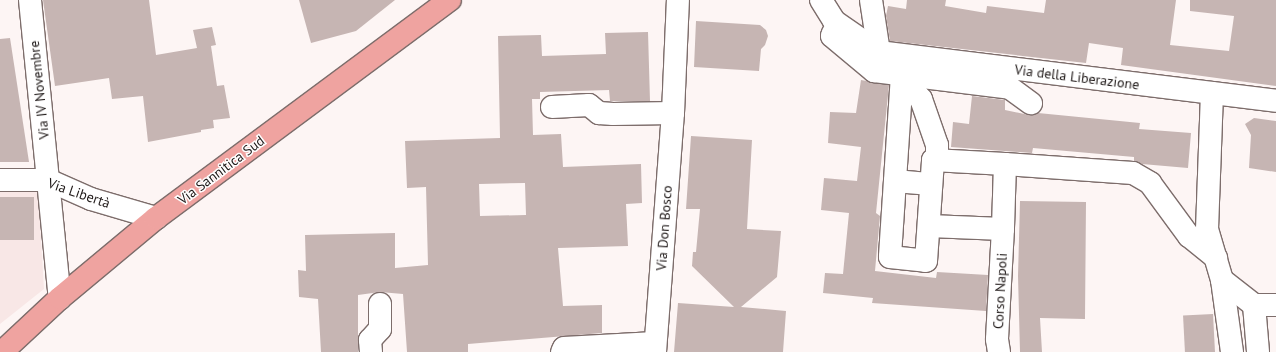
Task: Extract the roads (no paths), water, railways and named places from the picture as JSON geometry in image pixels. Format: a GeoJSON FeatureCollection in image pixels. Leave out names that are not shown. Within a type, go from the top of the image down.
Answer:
{"type":"FeatureCollection","features":[{"type":"Feature","properties":{"kind":"main road","name":"Via Sannitica Sud"},"geometry":{"type":"LineString","coordinates":[[2,352],[60,298],[156,218],[450,0]]}},
{"type":"Feature","properties":{"kind":"street","name":"Via IV Novembre"},"geometry":{"type":"LineString","coordinates":[[30,0],[60,298]]}},
{"type":"Feature","properties":{"kind":"street","name":"Via Don Bosco"},"geometry":{"type":"LineString","coordinates":[[562,352],[564,348],[655,347],[673,113],[678,0]]}},
{"type":"Feature","properties":{"kind":"street","name":"Via della Liberazione"},"geometry":{"type":"LineString","coordinates":[[821,0],[834,21],[879,52],[1276,101]]}},
{"type":"Feature","properties":{"kind":"street"},"geometry":{"type":"LineString","coordinates":[[871,0],[879,52]]}},
{"type":"Feature","properties":{"kind":"street","name":"Via della Liberazione"},"geometry":{"type":"LineString","coordinates":[[834,21],[832,36],[874,71],[1010,88],[1031,103]]}},
{"type":"Feature","properties":{"kind":"street"},"geometry":{"type":"LineString","coordinates":[[902,75],[920,99],[937,145],[937,160]]}},
{"type":"Feature","properties":{"kind":"street"},"geometry":{"type":"LineString","coordinates":[[902,75],[890,257],[926,261],[933,160],[937,160],[1133,173],[1150,183],[1189,236],[1216,258]]}},
{"type":"Feature","properties":{"kind":"street"},"geometry":{"type":"LineString","coordinates":[[1212,93],[1207,229],[1222,280],[1232,352]]}},
{"type":"Feature","properties":{"kind":"street"},"geometry":{"type":"LineString","coordinates":[[552,107],[589,105],[599,113],[613,114],[673,113]]}},
{"type":"Feature","properties":{"kind":"street"},"geometry":{"type":"LineString","coordinates":[[929,226],[1003,229],[1005,164]]}},
{"type":"Feature","properties":{"kind":"street","name":"Via Libertà"},"geometry":{"type":"LineString","coordinates":[[0,180],[48,180],[92,199],[156,218]]}},
{"type":"Feature","properties":{"kind":"street"},"geometry":{"type":"LineString","coordinates":[[895,181],[932,184]]}},
{"type":"Feature","properties":{"kind":"street","name":"Corso Napoli"},"geometry":{"type":"LineString","coordinates":[[999,352],[997,339],[1003,229]]}},
{"type":"Feature","properties":{"kind":"street"},"geometry":{"type":"LineString","coordinates":[[1222,280],[1254,305],[1276,305]]}},
{"type":"Feature","properties":{"kind":"street"},"geometry":{"type":"LineString","coordinates":[[371,352],[370,340],[380,329],[380,304]]}},
{"type":"Feature","properties":{"kind":"street"},"geometry":{"type":"LineString","coordinates":[[1254,305],[1258,352]]}}]}
